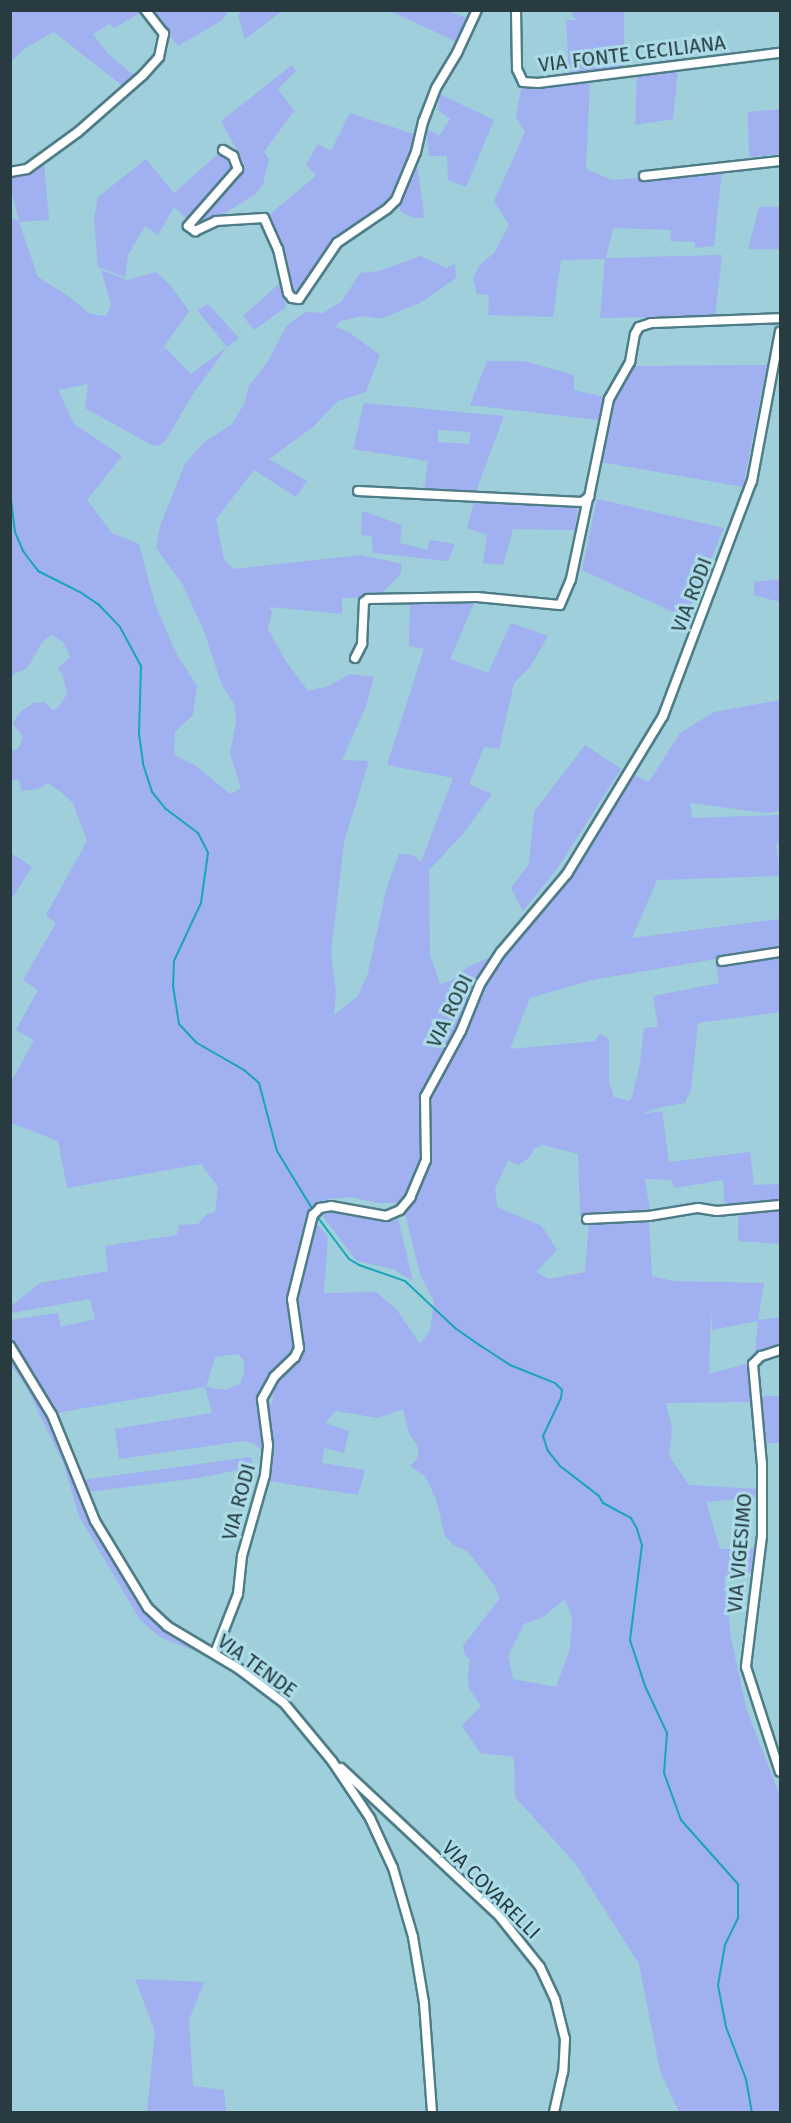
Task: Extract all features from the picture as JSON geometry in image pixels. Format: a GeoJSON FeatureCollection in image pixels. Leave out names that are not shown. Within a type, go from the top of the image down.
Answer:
{"type":"FeatureCollection","features":[{"type":"Feature","properties":{"kind":"street"},"geometry":{"type":"LineString","coordinates":[[10,172],[27,169],[78,132],[159,57],[164,34],[145,10]]}},
{"type":"Feature","properties":{"kind":"street"},"geometry":{"type":"LineString","coordinates":[[224,150],[233,156],[238,169],[189,223],[190,229],[198,230],[216,221],[264,218],[278,249],[288,293],[292,298],[298,298],[337,243],[387,209],[396,200],[416,152],[423,122],[436,88],[457,53],[477,10]]}},
{"type":"Feature","properties":{"kind":"street","name":"VIA FONTE CECILIANA"},"geometry":{"type":"LineString","coordinates":[[516,10],[517,69],[523,82],[538,83],[780,53]]}},
{"type":"Feature","properties":{"kind":"street"},"geometry":{"type":"LineString","coordinates":[[644,176],[780,161]]}},
{"type":"Feature","properties":{"kind":"street"},"geometry":{"type":"LineString","coordinates":[[355,658],[362,644],[364,602],[368,599],[477,597],[560,605],[571,579],[606,407],[611,393],[630,362],[635,334],[639,327],[651,323],[780,318]]}},
{"type":"Feature","properties":{"kind":"street","name":"VIA RODI"},"geometry":{"type":"LineString","coordinates":[[215,1653],[238,1594],[242,1556],[266,1475],[268,1445],[262,1399],[274,1377],[295,1357],[299,1348],[292,1299],[309,1230],[317,1210],[336,1207],[386,1216],[400,1210],[410,1198],[426,1160],[425,1097],[461,1031],[480,984],[501,952],[567,874],[663,716],[752,481],[780,332]]}},
{"type":"Feature","properties":{"kind":"street"},"geometry":{"type":"LineString","coordinates":[[358,491],[576,504],[589,496]]}},
{"type":"Feature","properties":{"kind":"street"},"geometry":{"type":"LineString","coordinates":[[722,961],[780,952]]}},
{"type":"Feature","properties":{"kind":"street"},"geometry":{"type":"LineString","coordinates":[[587,1219],[649,1216],[699,1209],[717,1211],[780,1205]]}},
{"type":"Feature","properties":{"kind":"street","name":"VIA TENDE"},"geometry":{"type":"LineString","coordinates":[[10,1346],[52,1415],[92,1515],[142,1600],[167,1626],[215,1653],[278,1698],[332,1761],[370,1818],[398,1883],[422,1984],[432,2112]]}},
{"type":"Feature","properties":{"kind":"street","name":"VIA VIGESIMO"},"geometry":{"type":"LineString","coordinates":[[780,1350],[761,1356],[753,1364],[762,1464],[762,1536],[746,1668],[780,1772]]}},
{"type":"Feature","properties":{"kind":"street","name":"VIA COVARELLI"},"geometry":{"type":"LineString","coordinates":[[332,1761],[365,1788],[489,1906],[515,1933],[540,1967],[558,2008],[565,2044],[563,2077],[554,2112]]}},
{"type":"Feature","properties":{"kind":"shaded area"},"geometry":{"type":"Polygon","coordinates":[[[138,10],[140,13],[114,28],[109,24],[93,34],[109,55],[136,77],[124,87],[54,32],[25,48],[11,62],[11,11],[138,10]]]}},
{"type":"Feature","properties":{"kind":"shaded area"},"geometry":{"type":"Polygon","coordinates":[[[151,11],[229,11],[221,21],[178,46],[151,11]]]}},
{"type":"Feature","properties":{"kind":"shaded area"},"geometry":{"type":"Polygon","coordinates":[[[242,11],[282,11],[245,39],[238,15],[242,11]]]}},
{"type":"Feature","properties":{"kind":"shaded area"},"geometry":{"type":"Polygon","coordinates":[[[390,11],[448,11],[467,18],[457,42],[390,11]]]}},
{"type":"Feature","properties":{"kind":"shaded area"},"geometry":{"type":"Polygon","coordinates":[[[571,11],[624,11],[624,67],[569,76],[566,20],[579,20],[574,18],[571,11]]]}},
{"type":"Feature","properties":{"kind":"shaded area"},"geometry":{"type":"Polygon","coordinates":[[[292,65],[296,71],[278,89],[294,111],[264,152],[269,159],[263,184],[256,194],[217,218],[193,228],[194,221],[241,174],[245,165],[221,121],[292,65]]]}},
{"type":"Feature","properties":{"kind":"shaded area"},"geometry":{"type":"Polygon","coordinates":[[[678,70],[673,119],[635,125],[637,75],[678,70]]]}},
{"type":"Feature","properties":{"kind":"shaded area"},"geometry":{"type":"Polygon","coordinates":[[[590,81],[586,169],[612,180],[722,171],[714,246],[695,248],[695,242],[670,241],[671,230],[613,228],[606,258],[722,255],[715,316],[600,318],[605,259],[561,260],[553,317],[488,315],[489,295],[477,294],[473,278],[480,265],[495,252],[509,225],[494,201],[525,132],[516,117],[522,84],[543,86],[590,81]]]}},
{"type":"Feature","properties":{"kind":"shaded area"},"geometry":{"type":"Polygon","coordinates":[[[440,94],[494,120],[466,187],[448,180],[447,156],[429,156],[426,128],[439,136],[450,119],[438,110],[440,94]]]}},
{"type":"Feature","properties":{"kind":"shaded area"},"geometry":{"type":"Polygon","coordinates":[[[780,109],[780,154],[749,157],[748,112],[780,109]]]}},
{"type":"Feature","properties":{"kind":"shaded area"},"geometry":{"type":"Polygon","coordinates":[[[350,113],[414,134],[410,159],[388,203],[342,234],[298,293],[293,294],[289,288],[270,214],[316,176],[306,164],[318,144],[331,151],[350,113]]]}},
{"type":"Feature","properties":{"kind":"shaded area"},"geometry":{"type":"Polygon","coordinates":[[[219,153],[231,159],[233,170],[231,175],[187,219],[174,207],[158,235],[145,226],[128,255],[125,277],[98,267],[94,220],[98,197],[146,159],[174,193],[219,153]]]}},
{"type":"Feature","properties":{"kind":"shaded area"},"geometry":{"type":"Polygon","coordinates":[[[44,163],[49,220],[19,222],[38,277],[71,298],[90,314],[106,316],[111,305],[101,270],[127,280],[156,272],[171,286],[189,311],[157,357],[165,347],[191,374],[227,347],[191,397],[166,440],[159,446],[152,445],[85,408],[88,384],[58,390],[74,424],[122,456],[87,500],[112,533],[139,544],[155,604],[176,653],[197,686],[193,715],[175,732],[174,755],[196,766],[230,794],[241,788],[230,754],[236,722],[235,706],[221,683],[205,634],[183,585],[156,548],[160,526],[185,464],[204,442],[232,424],[244,404],[249,386],[268,361],[287,325],[306,312],[323,313],[342,301],[360,273],[379,271],[421,256],[446,268],[455,264],[456,278],[420,303],[380,319],[363,316],[340,321],[336,327],[350,333],[380,355],[366,392],[338,401],[313,427],[269,459],[307,481],[296,497],[254,470],[216,519],[224,559],[233,569],[361,555],[402,564],[400,575],[379,596],[342,598],[342,614],[269,607],[272,612],[268,629],[285,660],[308,691],[329,686],[350,674],[374,677],[366,706],[342,760],[369,761],[344,842],[331,953],[336,992],[334,1015],[358,996],[368,973],[386,890],[399,854],[413,855],[421,862],[453,778],[387,765],[424,649],[409,646],[410,602],[475,601],[450,659],[488,673],[511,623],[548,636],[530,667],[514,683],[499,749],[484,747],[469,784],[492,794],[463,834],[429,870],[430,955],[440,984],[450,981],[468,967],[501,952],[567,874],[629,772],[649,782],[680,733],[714,712],[780,700],[780,811],[765,813],[690,803],[692,818],[780,815],[780,843],[776,844],[780,876],[657,880],[632,938],[780,919],[780,948],[592,980],[530,998],[510,1049],[595,1041],[600,1033],[609,1039],[609,1082],[614,1097],[629,1101],[640,1064],[644,1028],[658,1027],[653,996],[719,983],[716,964],[780,955],[780,1012],[698,1023],[691,1089],[685,1103],[657,1108],[642,1114],[662,1111],[669,1162],[750,1152],[754,1185],[780,1184],[780,1200],[725,1207],[723,1180],[675,1188],[671,1180],[645,1179],[650,1211],[580,1215],[578,1154],[543,1145],[534,1149],[529,1158],[518,1165],[508,1160],[495,1189],[497,1207],[542,1226],[557,1250],[536,1272],[549,1279],[585,1272],[589,1221],[649,1221],[652,1276],[673,1281],[764,1283],[758,1320],[780,1317],[780,1348],[755,1354],[758,1321],[712,1330],[711,1306],[709,1374],[749,1363],[753,1402],[666,1403],[672,1429],[669,1456],[689,1485],[758,1489],[759,1497],[706,1502],[720,1549],[758,1548],[753,1574],[725,1576],[725,1586],[731,1637],[746,1708],[780,1796],[780,2112],[679,2112],[660,2071],[639,1964],[575,1863],[515,1797],[514,1757],[480,1753],[462,1726],[481,1706],[469,1689],[470,1660],[465,1655],[463,1646],[500,1598],[494,1585],[467,1551],[453,1545],[445,1536],[436,1499],[425,1476],[410,1466],[418,1458],[418,1447],[409,1433],[403,1409],[378,1418],[336,1411],[325,1423],[349,1431],[344,1453],[324,1448],[322,1463],[365,1470],[358,1495],[269,1481],[271,1458],[253,1443],[244,1441],[119,1459],[115,1429],[212,1413],[205,1387],[56,1413],[11,1337],[11,1320],[58,1313],[61,1327],[95,1319],[90,1299],[11,1313],[11,1306],[40,1283],[108,1271],[105,1246],[177,1235],[179,1225],[198,1224],[207,1214],[215,1212],[218,1187],[201,1164],[67,1188],[58,1141],[11,1123],[11,1082],[34,1040],[16,1030],[38,990],[23,980],[56,923],[46,915],[87,841],[73,803],[61,792],[48,783],[38,789],[22,791],[18,779],[11,781],[11,751],[18,749],[23,737],[13,723],[19,713],[33,703],[44,702],[54,711],[60,705],[67,694],[63,676],[58,668],[70,657],[64,643],[52,635],[43,641],[27,668],[14,674],[11,680],[11,218],[19,221],[11,190],[11,178],[32,171],[44,163]],[[350,1197],[318,1202],[309,1211],[287,1299],[287,1313],[297,1324],[301,1281],[314,1225],[319,1226],[328,1237],[324,1293],[376,1292],[397,1310],[420,1344],[430,1331],[434,1302],[420,1274],[405,1213],[408,1209],[397,1203],[379,1203],[350,1197]],[[238,1354],[215,1357],[206,1387],[225,1390],[240,1384],[244,1373],[244,1360],[238,1354]],[[279,1363],[260,1388],[272,1405],[274,1384],[289,1366],[279,1363]],[[565,1599],[543,1617],[524,1624],[508,1656],[513,1679],[556,1687],[570,1649],[572,1617],[565,1599]]]}},
{"type":"Feature","properties":{"kind":"shaded area"},"geometry":{"type":"Polygon","coordinates":[[[417,166],[424,218],[414,218],[401,212],[399,207],[417,166]]]}},
{"type":"Feature","properties":{"kind":"shaded area"},"geometry":{"type":"Polygon","coordinates":[[[759,207],[780,207],[780,249],[748,249],[759,207]]]}},
{"type":"Feature","properties":{"kind":"shaded area"},"geometry":{"type":"Polygon","coordinates":[[[281,282],[286,307],[254,330],[243,316],[281,282]]]}},
{"type":"Feature","properties":{"kind":"shaded area"},"geometry":{"type":"Polygon","coordinates":[[[208,304],[239,338],[227,347],[197,310],[208,304]]]}},
{"type":"Feature","properties":{"kind":"shaded area"},"geometry":{"type":"Polygon","coordinates":[[[487,361],[524,361],[574,375],[574,390],[605,397],[599,420],[470,405],[487,361]]]}},
{"type":"Feature","properties":{"kind":"shaded area"},"geometry":{"type":"Polygon","coordinates":[[[767,365],[743,487],[601,462],[614,395],[631,366],[767,365]]]}},
{"type":"Feature","properties":{"kind":"shaded area"},"geometry":{"type":"Polygon","coordinates":[[[364,403],[504,416],[475,494],[424,492],[428,461],[353,449],[364,403]],[[438,430],[438,442],[469,444],[471,432],[438,430]]]}},
{"type":"Feature","properties":{"kind":"shaded area"},"geometry":{"type":"Polygon","coordinates":[[[597,499],[724,528],[686,618],[582,570],[597,499]]]}},
{"type":"Feature","properties":{"kind":"shaded area"},"geometry":{"type":"Polygon","coordinates":[[[474,502],[578,505],[575,530],[513,529],[503,565],[483,563],[487,535],[467,528],[474,502]]]}},
{"type":"Feature","properties":{"kind":"shaded area"},"geometry":{"type":"Polygon","coordinates":[[[362,511],[402,525],[400,543],[427,550],[430,540],[455,544],[448,561],[373,553],[372,536],[361,535],[362,511]]]}},
{"type":"Feature","properties":{"kind":"shaded area"},"geometry":{"type":"Polygon","coordinates":[[[780,579],[780,602],[754,595],[754,582],[780,579]]]}},
{"type":"Feature","properties":{"kind":"shaded area"},"geometry":{"type":"Polygon","coordinates":[[[585,745],[621,769],[557,869],[523,911],[511,888],[529,864],[534,812],[585,745]]]}},
{"type":"Feature","properties":{"kind":"shaded area"},"geometry":{"type":"Polygon","coordinates":[[[11,853],[32,867],[11,900],[11,853]]]}},
{"type":"Feature","properties":{"kind":"shaded area"},"geometry":{"type":"Polygon","coordinates":[[[780,1209],[780,1244],[738,1241],[738,1218],[742,1212],[780,1209]]]}},
{"type":"Feature","properties":{"kind":"shaded area"},"geometry":{"type":"Polygon","coordinates":[[[345,1211],[378,1221],[398,1219],[413,1281],[393,1269],[357,1261],[321,1214],[345,1211]]]}},
{"type":"Feature","properties":{"kind":"shaded area"},"geometry":{"type":"Polygon","coordinates":[[[10,1354],[48,1415],[89,1516],[144,1610],[156,1624],[203,1652],[202,1654],[160,1637],[140,1620],[79,1516],[64,1465],[26,1386],[11,1365],[10,1354]]]}},
{"type":"Feature","properties":{"kind":"shaded area"},"geometry":{"type":"Polygon","coordinates":[[[758,1396],[780,1396],[780,1443],[763,1443],[758,1396]]]}},
{"type":"Feature","properties":{"kind":"shaded area"},"geometry":{"type":"Polygon","coordinates":[[[251,1457],[253,1467],[198,1478],[88,1492],[82,1480],[251,1457]]]}},
{"type":"Feature","properties":{"kind":"shaded area"},"geometry":{"type":"Polygon","coordinates":[[[135,1979],[204,1982],[189,2020],[193,2086],[224,2090],[226,2112],[147,2112],[155,2032],[135,1979]]]}},
{"type":"Feature","properties":{"kind":"waterway"},"geometry":{"type":"LineString","coordinates":[[10,492],[15,532],[23,551],[38,571],[80,592],[99,605],[120,627],[141,666],[139,734],[143,764],[152,792],[166,809],[198,833],[208,853],[201,903],[174,961],[173,986],[179,1024],[197,1043],[244,1070],[259,1083],[277,1151],[313,1210]]}},
{"type":"Feature","properties":{"kind":"waterway"},"geometry":{"type":"LineString","coordinates":[[316,1215],[349,1259],[359,1265],[405,1281],[455,1328],[481,1346],[510,1365],[555,1383],[562,1390],[561,1398],[543,1436],[548,1451],[560,1466],[599,1496],[603,1503],[631,1518],[637,1529],[642,1545],[630,1640],[645,1686],[667,1733],[664,1773],[681,1820],[738,1884],[738,1918],[725,1945],[718,1985],[726,2027],[746,2079],[752,2112]]}}]}
